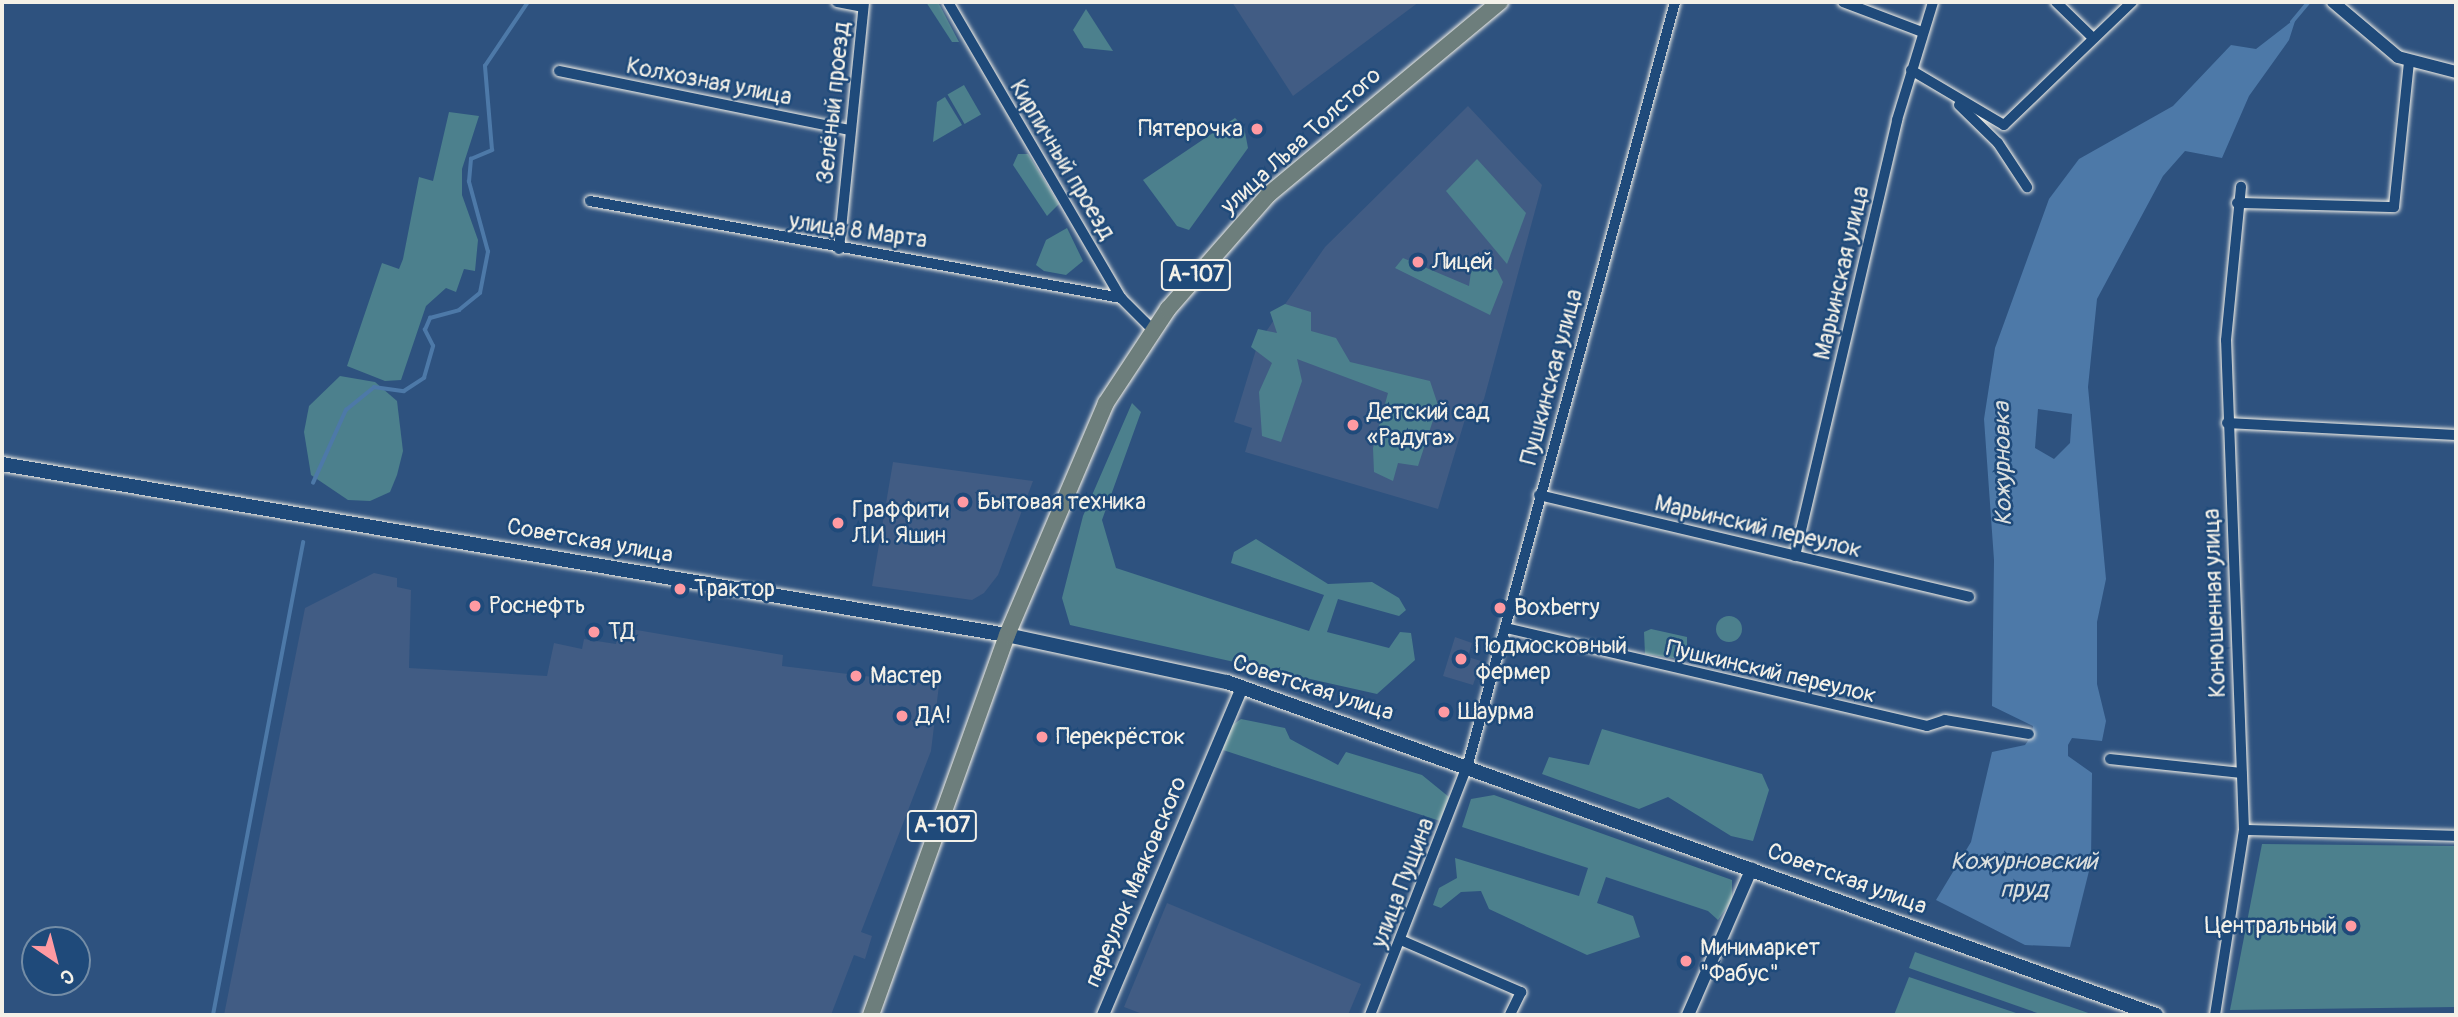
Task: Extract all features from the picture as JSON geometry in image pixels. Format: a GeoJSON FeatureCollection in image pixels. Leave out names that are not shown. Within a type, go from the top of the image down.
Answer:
{"type":"FeatureCollection","features":[{"type":"Feature","properties":{"kind":"highway","name":"улица Льва Толстого"},"geometry":{"type":"LineString","coordinates":[[1007,635],[1106,403],[1153,330],[1268,195],[1500,2]]}},
{"type":"Feature","properties":{"kind":"highway","name":"А-107"},"geometry":{"type":"LineString","coordinates":[[872,1015],[1007,635]]}},
{"type":"Feature","properties":{"kind":"main road","name":"Советская улица"},"geometry":{"type":"LineString","coordinates":[[2,464],[1007,635],[1242,687],[1468,764],[2156,1015]]}},
{"type":"Feature","properties":{"kind":"street"},"geometry":{"type":"LineString","coordinates":[[837,2],[864,4]]}},
{"type":"Feature","properties":{"kind":"street","name":"Кирпичный проезд"},"geometry":{"type":"LineString","coordinates":[[948,2],[1121,298],[1153,330]]}},
{"type":"Feature","properties":{"kind":"street","name":"Пушкинская улица"},"geometry":{"type":"LineString","coordinates":[[1468,764],[1675,2]]}},
{"type":"Feature","properties":{"kind":"street"},"geometry":{"type":"LineString","coordinates":[[1843,2],[1922,32]]}},
{"type":"Feature","properties":{"kind":"street","name":"Марьинская улица"},"geometry":{"type":"LineString","coordinates":[[1795,556],[1910,70],[1933,2]]}},
{"type":"Feature","properties":{"kind":"street"},"geometry":{"type":"LineString","coordinates":[[2056,2],[2093,38]]}},
{"type":"Feature","properties":{"kind":"street"},"geometry":{"type":"LineString","coordinates":[[1910,70],[1950,97],[2004,125],[2132,2]]}},
{"type":"Feature","properties":{"kind":"street"},"geometry":{"type":"LineString","coordinates":[[2333,2],[2409,63],[2456,72]]}},
{"type":"Feature","properties":{"kind":"street","name":"Зелёный проезд"},"geometry":{"type":"LineString","coordinates":[[839,249],[864,4]]}},
{"type":"Feature","properties":{"kind":"street"},"geometry":{"type":"LineString","coordinates":[[2237,203],[2394,207],[2409,63]]}},
{"type":"Feature","properties":{"kind":"street","name":"Колхозная улица"},"geometry":{"type":"LineString","coordinates":[[559,71],[850,130]]}},
{"type":"Feature","properties":{"kind":"street"},"geometry":{"type":"LineString","coordinates":[[1950,97],[1998,143],[2026,187]]}},
{"type":"Feature","properties":{"kind":"street","name":"Конюшенная улица"},"geometry":{"type":"LineString","coordinates":[[2215,1015],[2244,830],[2227,423],[2237,203],[2241,187]]}},
{"type":"Feature","properties":{"kind":"street","name":"улица 8 Марта"},"geometry":{"type":"LineString","coordinates":[[590,201],[839,249],[977,268],[1121,298]]}},
{"type":"Feature","properties":{"kind":"street"},"geometry":{"type":"LineString","coordinates":[[2227,423],[2456,435]]}},
{"type":"Feature","properties":{"kind":"street","name":"Марьинский переулок"},"geometry":{"type":"LineString","coordinates":[[1539,495],[1969,597]]}},
{"type":"Feature","properties":{"kind":"street","name":"Пушкинский переулок"},"geometry":{"type":"LineString","coordinates":[[1506,628],[1927,726],[1945,720],[2029,734]]}},
{"type":"Feature","properties":{"kind":"street","name":"переулок Маяковского"},"geometry":{"type":"LineString","coordinates":[[1103,1015],[1242,687]]}},
{"type":"Feature","properties":{"kind":"street"},"geometry":{"type":"LineString","coordinates":[[2110,759],[2241,773]]}},
{"type":"Feature","properties":{"kind":"street","name":"улица Пущина"},"geometry":{"type":"LineString","coordinates":[[1370,1015],[1403,940],[1468,764]]}},
{"type":"Feature","properties":{"kind":"street"},"geometry":{"type":"LineString","coordinates":[[2244,830],[2456,836]]}},
{"type":"Feature","properties":{"kind":"street"},"geometry":{"type":"LineString","coordinates":[[1688,1015],[1752,868]]}},
{"type":"Feature","properties":{"kind":"street"},"geometry":{"type":"LineString","coordinates":[[1403,940],[1521,992],[1510,1015]]}},
{"type":"Feature","properties":{"kind":"shaded area"},"geometry":{"type":"Polygon","coordinates":[[[1232,2],[1419,2],[1293,96],[1232,2]]]}},
{"type":"Feature","properties":{"kind":"shaded area","name":"Лицей"},"geometry":{"type":"Polygon","coordinates":[[[1468,106],[1542,185],[1484,399],[1479,409],[1469,406],[1438,509],[1245,452],[1252,428],[1234,422],[1258,343],[1325,247],[1468,106]]]}},
{"type":"Feature","properties":{"kind":"shaded area"},"geometry":{"type":"Polygon","coordinates":[[[893,462],[1033,481],[998,575],[984,593],[972,600],[872,586],[893,462]]]}},
{"type":"Feature","properties":{"kind":"shaded area"},"geometry":{"type":"Polygon","coordinates":[[[374,573],[397,578],[397,587],[411,590],[409,668],[547,676],[554,643],[582,649],[584,639],[616,644],[619,627],[783,655],[782,666],[939,685],[931,751],[861,932],[872,936],[865,959],[854,955],[831,1015],[224,1015],[305,608],[374,573]]]}},
{"type":"Feature","properties":{"kind":"shaded area","name":"Подмосковный фермер"},"geometry":{"type":"Polygon","coordinates":[[[1455,637],[1472,643],[1468,657],[1481,661],[1473,685],[1443,676],[1455,637]]]}},
{"type":"Feature","properties":{"kind":"shaded area"},"geometry":{"type":"Polygon","coordinates":[[[1167,903],[1361,984],[1348,1015],[1145,1015],[1124,1007],[1167,903]]]}},
{"type":"Feature","properties":{"kind":"green space"},"geometry":{"type":"Polygon","coordinates":[[[926,2],[938,2],[959,42],[952,42],[926,2]]]}},
{"type":"Feature","properties":{"kind":"green space"},"geometry":{"type":"Polygon","coordinates":[[[1086,9],[1113,51],[1084,48],[1073,30],[1086,9]]]}},
{"type":"Feature","properties":{"kind":"green space"},"geometry":{"type":"Polygon","coordinates":[[[964,85],[981,114],[965,124],[948,94],[964,85]]]}},
{"type":"Feature","properties":{"kind":"green space"},"geometry":{"type":"Polygon","coordinates":[[[945,97],[962,125],[933,142],[937,102],[945,97]]]}},
{"type":"Feature","properties":{"kind":"green space"},"geometry":{"type":"Polygon","coordinates":[[[449,112],[479,116],[462,169],[462,195],[478,240],[475,271],[464,269],[456,292],[446,288],[426,306],[401,380],[385,381],[347,366],[382,263],[399,269],[419,177],[433,181],[449,112]]]}},
{"type":"Feature","properties":{"kind":"green space"},"geometry":{"type":"Polygon","coordinates":[[[1235,118],[1244,127],[1248,148],[1189,230],[1177,226],[1143,180],[1235,118]]]}},
{"type":"Feature","properties":{"kind":"green space"},"geometry":{"type":"Polygon","coordinates":[[[1018,154],[1028,154],[1059,204],[1047,216],[1013,165],[1018,154]]]}},
{"type":"Feature","properties":{"kind":"green space"},"geometry":{"type":"Polygon","coordinates":[[[1477,159],[1526,213],[1507,264],[1446,191],[1477,159]]]}},
{"type":"Feature","properties":{"kind":"green space"},"geometry":{"type":"Polygon","coordinates":[[[1067,228],[1083,261],[1066,275],[1044,271],[1036,265],[1046,240],[1067,228]]]}},
{"type":"Feature","properties":{"kind":"green space"},"geometry":{"type":"Polygon","coordinates":[[[1403,258],[1469,286],[1473,258],[1497,270],[1503,282],[1490,315],[1395,268],[1403,258]]]}},
{"type":"Feature","properties":{"kind":"green space"},"geometry":{"type":"Polygon","coordinates":[[[1285,304],[1311,312],[1311,331],[1336,338],[1350,362],[1430,381],[1438,405],[1418,466],[1398,463],[1393,481],[1374,472],[1373,448],[1388,393],[1297,359],[1302,381],[1281,442],[1262,436],[1259,392],[1272,363],[1251,347],[1258,329],[1277,333],[1270,312],[1285,304]]]}},
{"type":"Feature","properties":{"kind":"green space"},"geometry":{"type":"Polygon","coordinates":[[[340,376],[375,382],[397,401],[403,451],[397,475],[390,492],[370,501],[348,500],[311,475],[304,432],[309,406],[340,376]]]}},
{"type":"Feature","properties":{"kind":"green space"},"geometry":{"type":"Polygon","coordinates":[[[1132,403],[1141,412],[1102,520],[1116,568],[1309,631],[1324,595],[1231,563],[1234,552],[1256,539],[1328,584],[1372,582],[1399,598],[1406,610],[1399,616],[1338,599],[1327,632],[1389,648],[1400,632],[1411,633],[1415,660],[1377,694],[1070,625],[1062,598],[1083,516],[1132,403]]]}},
{"type":"Feature","properties":{"kind":"green space"},"geometry":{"type":"Polygon","coordinates":[[[1729,616],[1738,620],[1742,629],[1738,638],[1729,642],[1720,638],[1716,629],[1720,620],[1729,616]]]}},
{"type":"Feature","properties":{"kind":"green space"},"geometry":{"type":"Polygon","coordinates":[[[1651,629],[1687,637],[1687,660],[1645,654],[1644,632],[1651,629]]]}},
{"type":"Feature","properties":{"kind":"green space"},"geometry":{"type":"Polygon","coordinates":[[[1241,719],[1285,728],[1290,739],[1338,765],[1346,752],[1422,775],[1449,797],[1440,821],[1223,750],[1224,731],[1241,719]]]}},
{"type":"Feature","properties":{"kind":"green space"},"geometry":{"type":"Polygon","coordinates":[[[1602,729],[1762,774],[1769,790],[1753,841],[1731,836],[1668,797],[1639,809],[1542,774],[1549,757],[1589,765],[1602,729]]]}},
{"type":"Feature","properties":{"kind":"green space"},"geometry":{"type":"Polygon","coordinates":[[[1494,795],[1732,880],[1732,900],[1718,920],[1708,911],[1606,877],[1597,903],[1633,916],[1640,937],[1587,955],[1489,909],[1481,891],[1461,892],[1441,908],[1433,905],[1439,888],[1457,878],[1455,858],[1579,896],[1588,868],[1462,827],[1471,799],[1494,795]]]}},
{"type":"Feature","properties":{"kind":"green space","name":"Центральный"},"geometry":{"type":"Polygon","coordinates":[[[2262,844],[2456,846],[2456,1007],[2230,1010],[2262,844]]]}},
{"type":"Feature","properties":{"kind":"green space"},"geometry":{"type":"Polygon","coordinates":[[[1915,952],[2094,1015],[2043,1015],[1909,968],[1915,952]]]}},
{"type":"Feature","properties":{"kind":"green space"},"geometry":{"type":"Polygon","coordinates":[[[1909,977],[2022,1015],[1894,1015],[1909,977]]]}},
{"type":"Feature","properties":{"kind":"water","name":"Кожурновский пруд"},"geometry":{"type":"Polygon","coordinates":[[[2296,18],[2289,40],[2249,96],[2222,158],[2185,151],[2163,176],[2097,299],[2088,387],[2106,579],[2097,622],[2097,684],[2106,721],[2102,741],[2072,738],[2068,745],[2068,756],[2092,773],[2091,863],[2070,947],[2025,945],[1936,900],[1971,842],[1992,752],[2025,745],[2032,735],[2033,726],[1992,706],[1994,560],[1984,419],[1995,348],[2049,199],[2079,159],[2173,106],[2231,45],[2256,49],[2296,18]],[[2038,409],[2035,448],[2054,459],[2070,443],[2072,414],[2038,409]]]}},
{"type":"Feature","properties":{"kind":"waterway"},"geometry":{"type":"LineString","coordinates":[[313,483],[346,410],[374,387],[404,391],[424,378],[433,346],[425,330],[430,318],[459,310],[480,293],[488,252],[469,182],[471,159],[492,150],[485,66],[528,2]]}},
{"type":"Feature","properties":{"kind":"waterway","name":"Кожурновка"},"geometry":{"type":"LineString","coordinates":[[2292,22],[2309,2]]}},
{"type":"Feature","properties":{"kind":"waterway"},"geometry":{"type":"LineString","coordinates":[[213,1015],[303,542]]}},
{"type":"Feature","properties":{"kind":"place","name":"Пятерочка"},"geometry":{"type":"Point","coordinates":[1257,129]}},
{"type":"Feature","properties":{"kind":"place","name":"Лицей"},"geometry":{"type":"Point","coordinates":[1418,262]}},
{"type":"Feature","properties":{"kind":"place","name":"Детский сад «Радуга»"},"geometry":{"type":"Point","coordinates":[1353,425]}},
{"type":"Feature","properties":{"kind":"place","name":"Бытовая техника"},"geometry":{"type":"Point","coordinates":[963,502]}},
{"type":"Feature","properties":{"kind":"place","name":"Граффити Л.И. Яшин"},"geometry":{"type":"Point","coordinates":[838,523]}},
{"type":"Feature","properties":{"kind":"place","name":"Трактор"},"geometry":{"type":"Point","coordinates":[680,589]}},
{"type":"Feature","properties":{"kind":"place","name":"Роснефть"},"geometry":{"type":"Point","coordinates":[475,606]}},
{"type":"Feature","properties":{"kind":"place","name":"Boxberry"},"geometry":{"type":"Point","coordinates":[1500,608]}},
{"type":"Feature","properties":{"kind":"place","name":"ТД"},"geometry":{"type":"Point","coordinates":[594,632]}},
{"type":"Feature","properties":{"kind":"place","name":"Подмосковный фермер"},"geometry":{"type":"Point","coordinates":[1461,659]}},
{"type":"Feature","properties":{"kind":"place","name":"Мастер"},"geometry":{"type":"Point","coordinates":[856,676]}},
{"type":"Feature","properties":{"kind":"place","name":"Шаурма"},"geometry":{"type":"Point","coordinates":[1444,712]}},
{"type":"Feature","properties":{"kind":"place","name":"ДА!"},"geometry":{"type":"Point","coordinates":[902,716]}},
{"type":"Feature","properties":{"kind":"place","name":"Перекрёсток"},"geometry":{"type":"Point","coordinates":[1042,737]}},
{"type":"Feature","properties":{"kind":"place","name":"Центральный"},"geometry":{"type":"Point","coordinates":[2351,926]}},
{"type":"Feature","properties":{"kind":"place","name":"Минимаркет \"Фабус\""},"geometry":{"type":"Point","coordinates":[1686,961]}}]}
